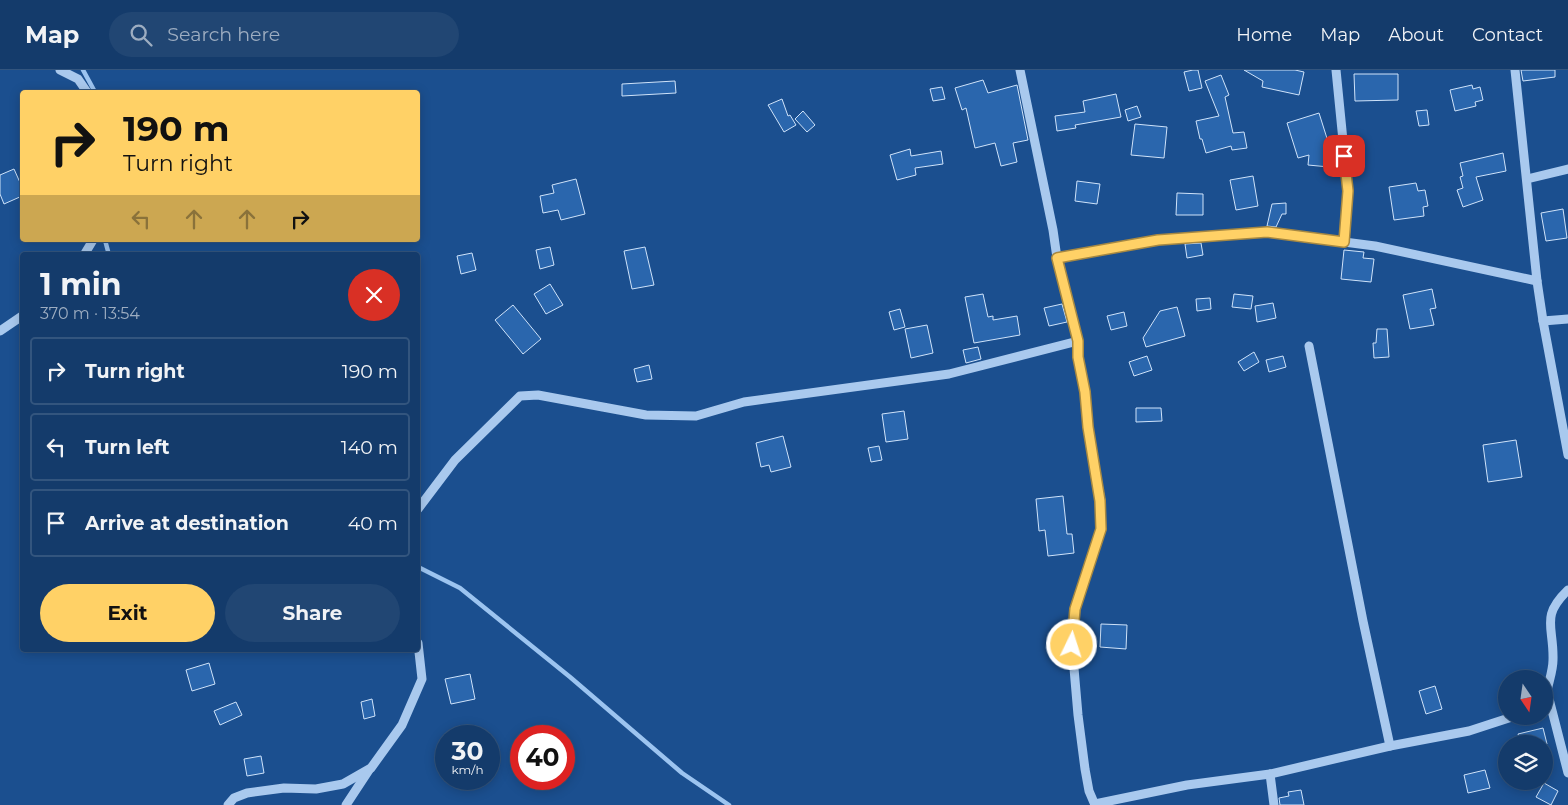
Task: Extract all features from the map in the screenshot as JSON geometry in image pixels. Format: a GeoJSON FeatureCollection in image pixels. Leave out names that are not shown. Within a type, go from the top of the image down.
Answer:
{"type":"FeatureCollection","features":[{"type":"Feature","properties":{"kind":"street"},"geometry":{"type":"LineString","coordinates":[[60,70],[78,79],[86,90]]}},
{"type":"Feature","properties":{"kind":"street"},"geometry":{"type":"LineString","coordinates":[[1020,70],[1057,258],[1078,341],[1078,357],[1085,392],[1088,427],[1100,501],[1101,529],[1075,609],[1072,645],[1085,769],[1089,791],[1095,804],[1187,785],[1270,774],[1390,746],[1469,731],[1498,722]]}},
{"type":"Feature","properties":{"kind":"street"},"geometry":{"type":"LineString","coordinates":[[1336,70],[1348,191],[1344,242]]}},
{"type":"Feature","properties":{"kind":"street"},"geometry":{"type":"LineString","coordinates":[[1515,70],[1537,281],[1568,455]]}},
{"type":"Feature","properties":{"kind":"street"},"geometry":{"type":"LineString","coordinates":[[1527,180],[1568,169]]}},
{"type":"Feature","properties":{"kind":"street"},"geometry":{"type":"LineString","coordinates":[[1057,258],[1158,240],[1267,232],[1375,246],[1537,281]]}},
{"type":"Feature","properties":{"kind":"street"},"geometry":{"type":"LineString","coordinates":[[0,331],[20,317]]}},
{"type":"Feature","properties":{"kind":"street"},"geometry":{"type":"LineString","coordinates":[[1543,321],[1568,319]]}},
{"type":"Feature","properties":{"kind":"street"},"geometry":{"type":"LineString","coordinates":[[420,506],[455,460],[520,396],[538,395],[646,415],[696,416],[744,402],[950,374],[1078,341]]}},
{"type":"Feature","properties":{"kind":"street"},"geometry":{"type":"LineString","coordinates":[[1310,346],[1363,621],[1390,746]]}},
{"type":"Feature","properties":{"kind":"street"},"geometry":{"type":"LineString","coordinates":[[1551,670],[1553,661],[1550,615],[1559,599],[1568,590]]}},
{"type":"Feature","properties":{"kind":"street"},"geometry":{"type":"LineString","coordinates":[[346,805],[402,725],[422,679],[419,652]]}},
{"type":"Feature","properties":{"kind":"street"},"geometry":{"type":"LineString","coordinates":[[1553,720],[1568,773]]}},
{"type":"Feature","properties":{"kind":"street"},"geometry":{"type":"LineString","coordinates":[[228,805],[234,798],[247,793],[284,788],[316,789],[343,784],[371,768]]}},
{"type":"Feature","properties":{"kind":"street"},"geometry":{"type":"LineString","coordinates":[[1270,774],[1274,805]]}},
{"type":"Feature","properties":{"kind":"building"},"geometry":{"type":"Polygon","coordinates":[[[1198,70],[1202,88],[1189,91],[1184,72],[1198,70]]]}},
{"type":"Feature","properties":{"kind":"building"},"geometry":{"type":"Polygon","coordinates":[[[1244,70],[1295,70],[1304,72],[1299,95],[1262,87],[1263,81],[1244,70]]]}},
{"type":"Feature","properties":{"kind":"building"},"geometry":{"type":"Polygon","coordinates":[[[1521,70],[1555,70],[1555,77],[1523,81],[1521,70]]]}},
{"type":"Feature","properties":{"kind":"building"},"geometry":{"type":"Polygon","coordinates":[[[1354,74],[1398,74],[1398,100],[1355,101],[1354,74]]]}},
{"type":"Feature","properties":{"kind":"building"},"geometry":{"type":"Polygon","coordinates":[[[1221,75],[1229,95],[1225,97],[1233,133],[1244,132],[1247,148],[1232,150],[1231,146],[1206,153],[1202,139],[1200,139],[1196,121],[1219,116],[1205,81],[1221,75]]]}},
{"type":"Feature","properties":{"kind":"building"},"geometry":{"type":"Polygon","coordinates":[[[983,80],[988,93],[1017,85],[1028,140],[1013,143],[1017,162],[1001,166],[995,143],[975,148],[966,108],[962,110],[955,88],[983,80]]]}},
{"type":"Feature","properties":{"kind":"building"},"geometry":{"type":"Polygon","coordinates":[[[675,81],[676,93],[622,96],[622,84],[675,81]]]}},
{"type":"Feature","properties":{"kind":"building"},"geometry":{"type":"Polygon","coordinates":[[[1472,85],[1473,89],[1480,87],[1483,100],[1475,102],[1476,106],[1455,111],[1450,90],[1472,85]]]}},
{"type":"Feature","properties":{"kind":"building"},"geometry":{"type":"Polygon","coordinates":[[[942,87],[945,99],[933,101],[930,89],[942,87]]]}},
{"type":"Feature","properties":{"kind":"building"},"geometry":{"type":"Polygon","coordinates":[[[1116,94],[1121,117],[1075,125],[1076,128],[1057,131],[1055,116],[1085,112],[1083,101],[1116,94]]]}},
{"type":"Feature","properties":{"kind":"building"},"geometry":{"type":"Polygon","coordinates":[[[782,99],[788,116],[790,115],[796,125],[784,132],[768,105],[782,99]]]}},
{"type":"Feature","properties":{"kind":"building"},"geometry":{"type":"Polygon","coordinates":[[[1137,106],[1141,117],[1128,121],[1125,110],[1137,106]]]}},
{"type":"Feature","properties":{"kind":"building"},"geometry":{"type":"Polygon","coordinates":[[[1427,110],[1429,125],[1419,126],[1416,111],[1427,110]]]}},
{"type":"Feature","properties":{"kind":"building"},"geometry":{"type":"Polygon","coordinates":[[[803,111],[815,125],[807,132],[795,119],[803,111]]]}},
{"type":"Feature","properties":{"kind":"building"},"geometry":{"type":"Polygon","coordinates":[[[1319,113],[1331,151],[1329,167],[1308,165],[1309,155],[1298,158],[1287,123],[1319,113]]]}},
{"type":"Feature","properties":{"kind":"building"},"geometry":{"type":"Polygon","coordinates":[[[1135,124],[1167,127],[1164,158],[1131,155],[1135,124]]]}},
{"type":"Feature","properties":{"kind":"building"},"geometry":{"type":"Polygon","coordinates":[[[910,149],[911,156],[941,151],[943,164],[915,168],[916,175],[897,180],[890,155],[910,149]]]}},
{"type":"Feature","properties":{"kind":"building"},"geometry":{"type":"Polygon","coordinates":[[[1503,153],[1506,171],[1476,177],[1483,200],[1463,207],[1457,190],[1463,188],[1460,177],[1463,176],[1460,163],[1503,153]]]}},
{"type":"Feature","properties":{"kind":"building"},"geometry":{"type":"Polygon","coordinates":[[[14,169],[20,182],[20,197],[4,204],[0,194],[0,175],[14,169]]]}},
{"type":"Feature","properties":{"kind":"building"},"geometry":{"type":"Polygon","coordinates":[[[1253,176],[1258,206],[1236,210],[1230,180],[1253,176]]]}},
{"type":"Feature","properties":{"kind":"building"},"geometry":{"type":"Polygon","coordinates":[[[576,179],[585,214],[561,220],[558,210],[543,213],[540,196],[554,193],[552,185],[576,179]]]}},
{"type":"Feature","properties":{"kind":"building"},"geometry":{"type":"Polygon","coordinates":[[[1077,181],[1100,184],[1097,204],[1075,201],[1077,181]]]}},
{"type":"Feature","properties":{"kind":"building"},"geometry":{"type":"Polygon","coordinates":[[[1416,183],[1418,191],[1425,190],[1428,206],[1423,207],[1424,216],[1394,220],[1389,187],[1416,183]]]}},
{"type":"Feature","properties":{"kind":"building"},"geometry":{"type":"Polygon","coordinates":[[[1177,193],[1203,194],[1203,215],[1176,215],[1177,193]]]}},
{"type":"Feature","properties":{"kind":"building"},"geometry":{"type":"Polygon","coordinates":[[[1286,203],[1286,214],[1282,214],[1276,227],[1267,226],[1272,204],[1286,203]]]}},
{"type":"Feature","properties":{"kind":"building"},"geometry":{"type":"Polygon","coordinates":[[[1563,209],[1567,238],[1546,241],[1541,213],[1563,209]]]}},
{"type":"Feature","properties":{"kind":"building"},"geometry":{"type":"Polygon","coordinates":[[[1201,243],[1203,255],[1187,258],[1185,244],[1201,243]]]}},
{"type":"Feature","properties":{"kind":"building"},"geometry":{"type":"Polygon","coordinates":[[[550,247],[554,265],[540,269],[536,250],[550,247]]]}},
{"type":"Feature","properties":{"kind":"building"},"geometry":{"type":"Polygon","coordinates":[[[645,247],[654,285],[632,289],[624,251],[645,247]]]}},
{"type":"Feature","properties":{"kind":"building"},"geometry":{"type":"Polygon","coordinates":[[[1344,250],[1364,252],[1363,258],[1374,259],[1371,282],[1341,279],[1344,250]]]}},
{"type":"Feature","properties":{"kind":"building"},"geometry":{"type":"Polygon","coordinates":[[[472,253],[476,270],[461,274],[457,256],[472,253]]]}},
{"type":"Feature","properties":{"kind":"building"},"geometry":{"type":"Polygon","coordinates":[[[550,284],[563,305],[546,314],[534,294],[550,284]]]}},
{"type":"Feature","properties":{"kind":"building"},"geometry":{"type":"Polygon","coordinates":[[[1432,289],[1436,308],[1430,309],[1434,325],[1410,329],[1403,295],[1432,289]]]}},
{"type":"Feature","properties":{"kind":"building"},"geometry":{"type":"Polygon","coordinates":[[[983,294],[988,317],[993,316],[993,320],[1017,316],[1020,335],[974,343],[965,297],[983,294]]]}},
{"type":"Feature","properties":{"kind":"building"},"geometry":{"type":"Polygon","coordinates":[[[1234,294],[1253,296],[1251,309],[1232,307],[1234,294]]]}},
{"type":"Feature","properties":{"kind":"building"},"geometry":{"type":"Polygon","coordinates":[[[1210,298],[1211,309],[1197,311],[1196,299],[1210,298]]]}},
{"type":"Feature","properties":{"kind":"building"},"geometry":{"type":"Polygon","coordinates":[[[1273,303],[1276,318],[1257,322],[1255,306],[1273,303]]]}},
{"type":"Feature","properties":{"kind":"building"},"geometry":{"type":"Polygon","coordinates":[[[1062,304],[1067,322],[1049,326],[1044,308],[1062,304]]]}},
{"type":"Feature","properties":{"kind":"building"},"geometry":{"type":"Polygon","coordinates":[[[513,305],[541,339],[523,354],[495,320],[513,305]]]}},
{"type":"Feature","properties":{"kind":"building"},"geometry":{"type":"Polygon","coordinates":[[[1177,307],[1185,336],[1146,347],[1143,338],[1160,311],[1177,307]]]}},
{"type":"Feature","properties":{"kind":"building"},"geometry":{"type":"Polygon","coordinates":[[[900,309],[905,327],[894,330],[889,312],[900,309]]]}},
{"type":"Feature","properties":{"kind":"building"},"geometry":{"type":"Polygon","coordinates":[[[1124,312],[1127,326],[1111,330],[1107,316],[1124,312]]]}},
{"type":"Feature","properties":{"kind":"building"},"geometry":{"type":"Polygon","coordinates":[[[927,325],[933,353],[911,358],[905,329],[927,325]]]}},
{"type":"Feature","properties":{"kind":"building"},"geometry":{"type":"Polygon","coordinates":[[[1377,329],[1387,329],[1389,357],[1374,358],[1373,343],[1376,343],[1377,329]]]}},
{"type":"Feature","properties":{"kind":"building"},"geometry":{"type":"Polygon","coordinates":[[[978,347],[981,359],[966,363],[963,350],[978,347]]]}},
{"type":"Feature","properties":{"kind":"building"},"geometry":{"type":"Polygon","coordinates":[[[1254,352],[1259,362],[1244,371],[1238,362],[1254,352]]]}},
{"type":"Feature","properties":{"kind":"building"},"geometry":{"type":"Polygon","coordinates":[[[1147,356],[1152,370],[1134,376],[1129,362],[1147,356]]]}},
{"type":"Feature","properties":{"kind":"building"},"geometry":{"type":"Polygon","coordinates":[[[1283,356],[1286,367],[1269,372],[1266,360],[1283,356]]]}},
{"type":"Feature","properties":{"kind":"building"},"geometry":{"type":"Polygon","coordinates":[[[649,365],[652,379],[637,382],[634,369],[649,365]]]}},
{"type":"Feature","properties":{"kind":"building"},"geometry":{"type":"Polygon","coordinates":[[[1136,408],[1161,408],[1162,421],[1136,422],[1136,408]]]}},
{"type":"Feature","properties":{"kind":"building"},"geometry":{"type":"Polygon","coordinates":[[[904,411],[908,439],[886,442],[882,414],[904,411]]]}},
{"type":"Feature","properties":{"kind":"building"},"geometry":{"type":"Polygon","coordinates":[[[783,436],[791,467],[771,472],[769,465],[761,467],[756,443],[783,436]]]}},
{"type":"Feature","properties":{"kind":"building"},"geometry":{"type":"Polygon","coordinates":[[[1516,440],[1522,477],[1488,482],[1483,445],[1516,440]]]}},
{"type":"Feature","properties":{"kind":"building"},"geometry":{"type":"Polygon","coordinates":[[[879,446],[882,460],[871,462],[868,448],[879,446]]]}},
{"type":"Feature","properties":{"kind":"building"},"geometry":{"type":"Polygon","coordinates":[[[1063,496],[1067,534],[1072,534],[1074,553],[1048,556],[1045,530],[1039,531],[1036,499],[1063,496]]]}},
{"type":"Feature","properties":{"kind":"building"},"geometry":{"type":"Polygon","coordinates":[[[1101,624],[1127,625],[1126,649],[1100,647],[1101,624]]]}},
{"type":"Feature","properties":{"kind":"building"},"geometry":{"type":"Polygon","coordinates":[[[209,663],[215,684],[192,691],[186,670],[209,663]]]}},
{"type":"Feature","properties":{"kind":"building"},"geometry":{"type":"Polygon","coordinates":[[[470,674],[475,699],[451,704],[445,679],[470,674]]]}},
{"type":"Feature","properties":{"kind":"building"},"geometry":{"type":"Polygon","coordinates":[[[1435,686],[1442,709],[1426,714],[1419,691],[1435,686]]]}},
{"type":"Feature","properties":{"kind":"building"},"geometry":{"type":"Polygon","coordinates":[[[372,699],[375,716],[364,719],[361,702],[372,699]]]}},
{"type":"Feature","properties":{"kind":"building"},"geometry":{"type":"Polygon","coordinates":[[[236,702],[242,715],[220,725],[214,711],[236,702]]]}},
{"type":"Feature","properties":{"kind":"building"},"geometry":{"type":"Polygon","coordinates":[[[1543,728],[1545,735],[1518,735],[1543,728]]]}},
{"type":"Feature","properties":{"kind":"building"},"geometry":{"type":"Polygon","coordinates":[[[261,756],[264,773],[247,776],[244,759],[261,756]]]}},
{"type":"Feature","properties":{"kind":"building"},"geometry":{"type":"Polygon","coordinates":[[[1485,770],[1490,788],[1468,793],[1464,775],[1485,770]]]}},
{"type":"Feature","properties":{"kind":"building"},"geometry":{"type":"Polygon","coordinates":[[[1553,788],[1558,791],[1551,805],[1536,797],[1540,790],[1553,790],[1553,788]]]}},
{"type":"Feature","properties":{"kind":"building"},"geometry":{"type":"Polygon","coordinates":[[[1301,790],[1304,805],[1280,805],[1279,798],[1289,796],[1288,792],[1301,790]]]}},
{"type":"Feature","properties":{"kind":"waterway"},"geometry":{"type":"LineString","coordinates":[[83,70],[94,90]]}},
{"type":"Feature","properties":{"kind":"waterway"},"geometry":{"type":"LineString","coordinates":[[106,242],[108,252]]}},
{"type":"Feature","properties":{"kind":"waterway"},"geometry":{"type":"LineString","coordinates":[[420,568],[460,588],[570,677],[682,773],[729,805]]}},
{"type":"Feature","properties":{"kind":"route"},"geometry":{"type":"LineString","coordinates":[[1072,645],[1075,609],[1101,529],[1100,501],[1088,427],[1085,392],[1078,357],[1078,341],[1057,258],[1158,240],[1267,232],[1344,242],[1348,191],[1344,156]]}}]}
